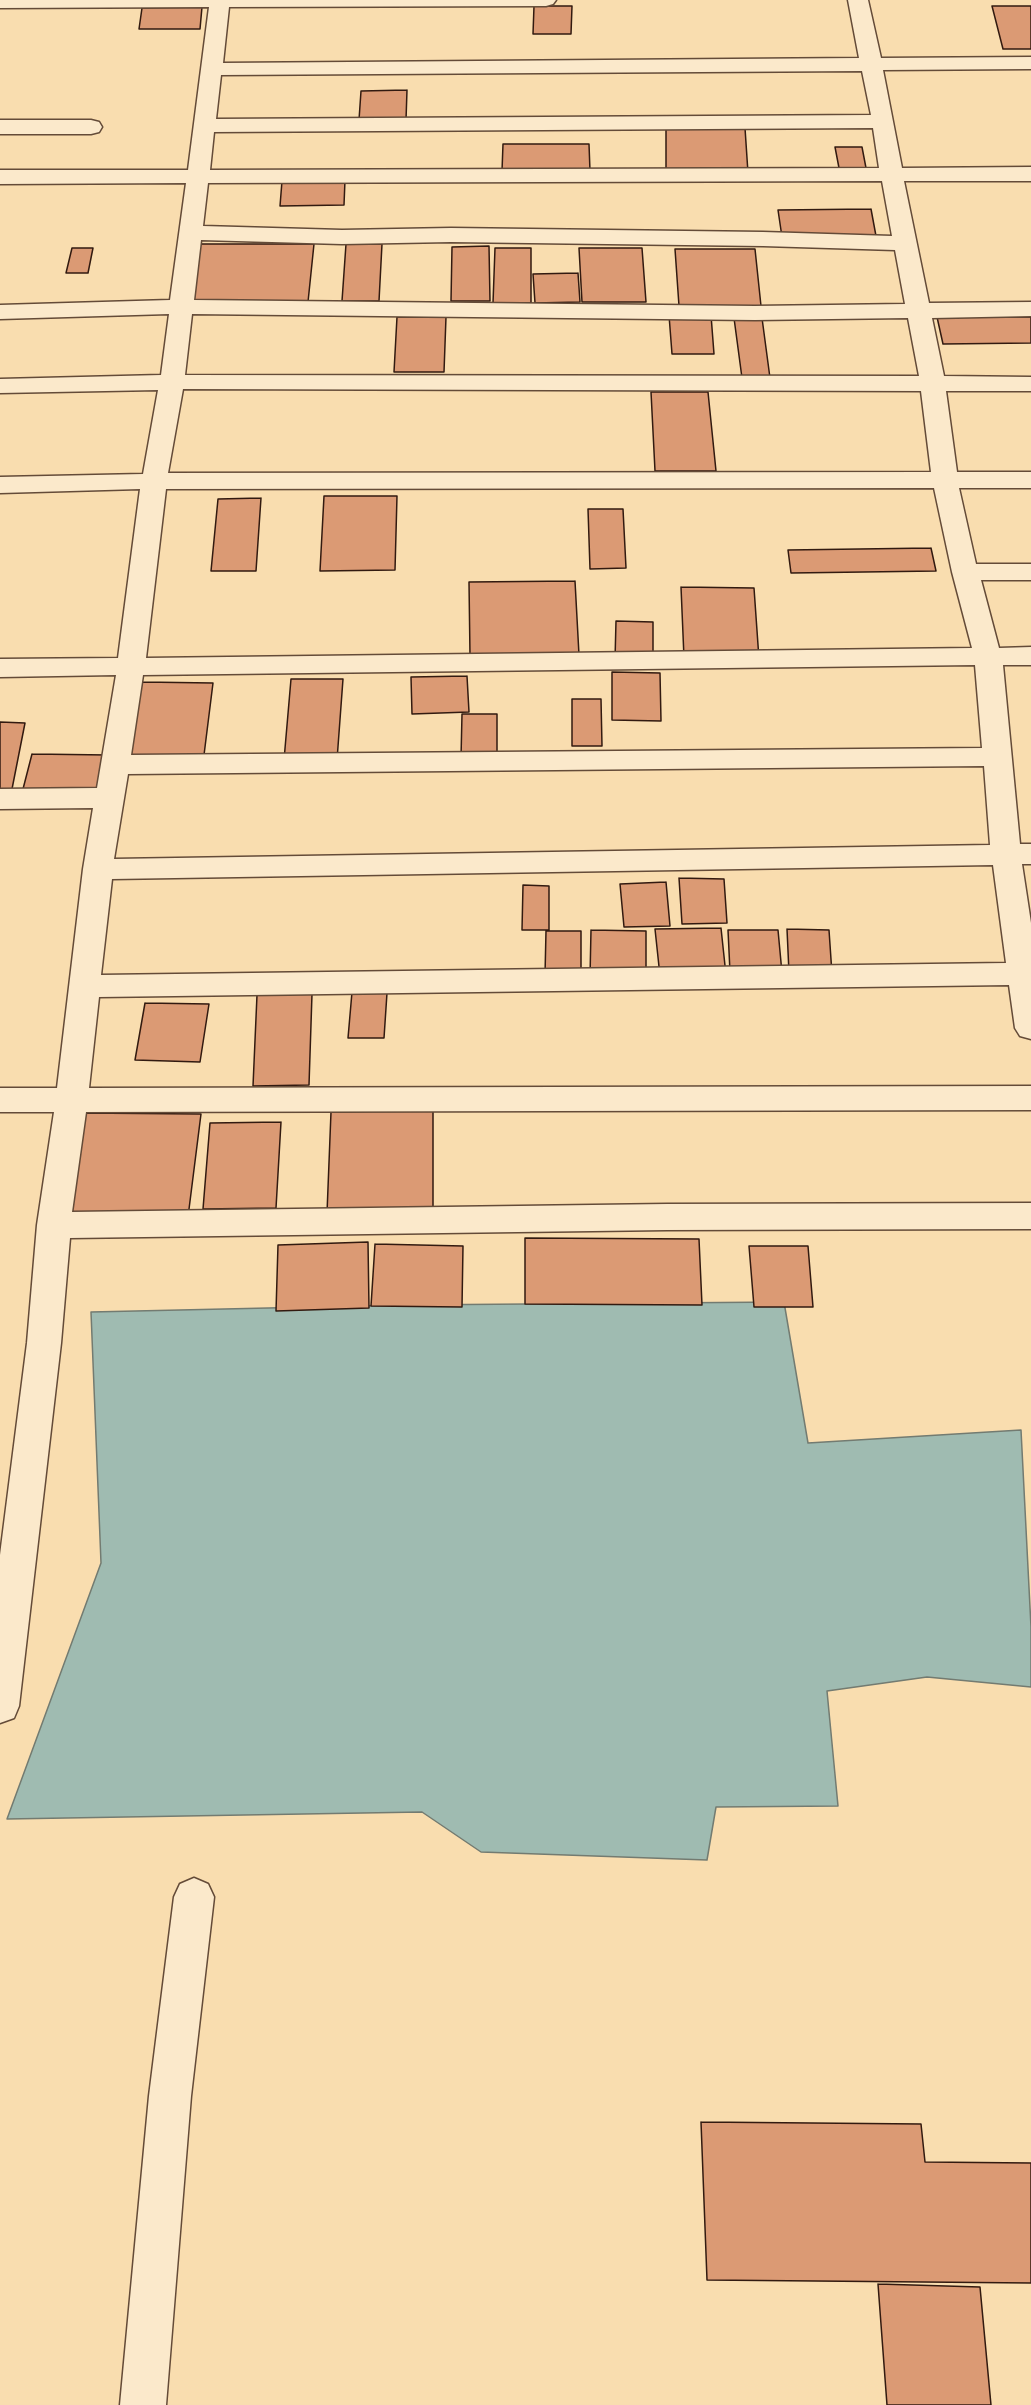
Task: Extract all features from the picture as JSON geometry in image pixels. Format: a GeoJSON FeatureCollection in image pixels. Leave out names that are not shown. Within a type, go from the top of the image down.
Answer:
{"type":"FeatureCollection","features":[{"type":"Feature","properties":{"kind":"street"},"geometry":{"type":"LineString","coordinates":[[0,2],[546,0]]}},
{"type":"Feature","properties":{"kind":"street"},"geometry":{"type":"LineString","coordinates":[[858,0],[884,121],[892,176],[933,385],[945,481],[965,572],[988,656],[998,757],[1018,854],[1023,974],[1031,1028]]}},
{"type":"Feature","properties":{"kind":"street"},"geometry":{"type":"LineString","coordinates":[[0,1706],[44,1343],[54,1225],[72,1099],[98,869],[131,666],[154,481],[172,382],[196,177],[220,1]]}},
{"type":"Feature","properties":{"kind":"street"},"geometry":{"type":"LineString","coordinates":[[211,69],[1031,63]]}},
{"type":"Feature","properties":{"kind":"street"},"geometry":{"type":"LineString","coordinates":[[203,126],[884,121]]}},
{"type":"Feature","properties":{"kind":"street"},"geometry":{"type":"LineString","coordinates":[[0,127],[91,127]]}},
{"type":"Feature","properties":{"kind":"street"},"geometry":{"type":"LineString","coordinates":[[0,177],[1031,174]]}},
{"type":"Feature","properties":{"kind":"street"},"geometry":{"type":"LineString","coordinates":[[191,233],[342,237],[451,235],[763,239],[905,243]]}},
{"type":"Feature","properties":{"kind":"street"},"geometry":{"type":"LineString","coordinates":[[0,312],[182,307],[755,313],[1031,309]]}},
{"type":"Feature","properties":{"kind":"street"},"geometry":{"type":"LineString","coordinates":[[0,386],[172,382],[1031,384]]}},
{"type":"Feature","properties":{"kind":"street"},"geometry":{"type":"LineString","coordinates":[[0,485],[154,481],[1031,480]]}},
{"type":"Feature","properties":{"kind":"street"},"geometry":{"type":"LineString","coordinates":[[965,572],[1031,572]]}},
{"type":"Feature","properties":{"kind":"street"},"geometry":{"type":"LineString","coordinates":[[0,668],[1031,656]]}},
{"type":"Feature","properties":{"kind":"street"},"geometry":{"type":"LineString","coordinates":[[114,765],[998,757]]}},
{"type":"Feature","properties":{"kind":"street"},"geometry":{"type":"LineString","coordinates":[[0,799],[108,798]]}},
{"type":"Feature","properties":{"kind":"street"},"geometry":{"type":"LineString","coordinates":[[98,869],[1018,854]]}},
{"type":"Feature","properties":{"kind":"street"},"geometry":{"type":"LineString","coordinates":[[85,986],[1023,974]]}},
{"type":"Feature","properties":{"kind":"street"},"geometry":{"type":"LineString","coordinates":[[0,1100],[1031,1098]]}},
{"type":"Feature","properties":{"kind":"street"},"geometry":{"type":"LineString","coordinates":[[54,1225],[667,1217],[1031,1216]]}},
{"type":"Feature","properties":{"kind":"street"},"geometry":{"type":"LineString","coordinates":[[143,2405],[171,2096],[194,1897]]}},
{"type":"Feature","properties":{"kind":"water"},"geometry":{"type":"Polygon","coordinates":[[[784,1302],[808,1443],[1021,1430],[1031,1627],[1031,1687],[927,1677],[827,1691],[838,1806],[716,1807],[707,1860],[481,1852],[422,1812],[7,1819],[101,1563],[91,1312],[401,1305],[784,1302]]]}},
{"type":"Feature","properties":{"kind":"building"},"geometry":{"type":"Polygon","coordinates":[[[534,6],[572,6],[571,34],[533,34],[534,6]]]}},
{"type":"Feature","properties":{"kind":"building"},"geometry":{"type":"Polygon","coordinates":[[[992,6],[1031,6],[1031,49],[1003,49],[992,6]]]}},
{"type":"Feature","properties":{"kind":"building"},"geometry":{"type":"Polygon","coordinates":[[[202,7],[200,29],[139,29],[142,8],[202,7]]]}},
{"type":"Feature","properties":{"kind":"building"},"geometry":{"type":"Polygon","coordinates":[[[407,90],[406,120],[359,120],[361,91],[407,90]]]}},
{"type":"Feature","properties":{"kind":"building"},"geometry":{"type":"Polygon","coordinates":[[[666,127],[745,128],[748,173],[666,172],[666,127]]]}},
{"type":"Feature","properties":{"kind":"building"},"geometry":{"type":"Polygon","coordinates":[[[503,144],[589,144],[590,171],[502,171],[503,144]]]}},
{"type":"Feature","properties":{"kind":"building"},"geometry":{"type":"Polygon","coordinates":[[[835,147],[862,147],[866,168],[839,168],[835,147]]]}},
{"type":"Feature","properties":{"kind":"building"},"geometry":{"type":"Polygon","coordinates":[[[345,180],[344,205],[280,206],[282,181],[345,180]]]}},
{"type":"Feature","properties":{"kind":"building"},"geometry":{"type":"Polygon","coordinates":[[[871,209],[876,236],[782,237],[778,210],[871,209]]]}},
{"type":"Feature","properties":{"kind":"building"},"geometry":{"type":"Polygon","coordinates":[[[195,244],[314,244],[308,302],[187,302],[195,244]]]}},
{"type":"Feature","properties":{"kind":"building"},"geometry":{"type":"Polygon","coordinates":[[[346,244],[382,244],[379,301],[342,301],[346,244]]]}},
{"type":"Feature","properties":{"kind":"building"},"geometry":{"type":"Polygon","coordinates":[[[489,246],[490,301],[451,301],[452,247],[489,246]]]}},
{"type":"Feature","properties":{"kind":"building"},"geometry":{"type":"Polygon","coordinates":[[[72,248],[93,248],[88,273],[66,273],[72,248]]]}},
{"type":"Feature","properties":{"kind":"building"},"geometry":{"type":"Polygon","coordinates":[[[495,248],[531,248],[531,303],[493,303],[495,248]]]}},
{"type":"Feature","properties":{"kind":"building"},"geometry":{"type":"Polygon","coordinates":[[[579,248],[642,248],[646,302],[582,302],[579,248]]]}},
{"type":"Feature","properties":{"kind":"building"},"geometry":{"type":"Polygon","coordinates":[[[675,249],[755,249],[761,306],[679,306],[675,249]]]}},
{"type":"Feature","properties":{"kind":"building"},"geometry":{"type":"Polygon","coordinates":[[[578,273],[580,302],[535,303],[533,274],[578,273]]]}},
{"type":"Feature","properties":{"kind":"building"},"geometry":{"type":"Polygon","coordinates":[[[669,315],[711,315],[714,354],[672,354],[669,315]]]}},
{"type":"Feature","properties":{"kind":"building"},"geometry":{"type":"Polygon","coordinates":[[[397,317],[446,317],[444,372],[394,372],[397,317]]]}},
{"type":"Feature","properties":{"kind":"building"},"geometry":{"type":"Polygon","coordinates":[[[937,317],[1031,317],[1031,343],[943,344],[937,317]]]}},
{"type":"Feature","properties":{"kind":"building"},"geometry":{"type":"Polygon","coordinates":[[[734,318],[762,318],[770,378],[742,378],[734,318]]]}},
{"type":"Feature","properties":{"kind":"building"},"geometry":{"type":"Polygon","coordinates":[[[651,392],[708,392],[716,471],[655,471],[651,392]]]}},
{"type":"Feature","properties":{"kind":"building"},"geometry":{"type":"Polygon","coordinates":[[[324,496],[397,496],[395,570],[320,571],[324,496]]]}},
{"type":"Feature","properties":{"kind":"building"},"geometry":{"type":"Polygon","coordinates":[[[261,498],[256,571],[211,571],[218,499],[261,498]]]}},
{"type":"Feature","properties":{"kind":"building"},"geometry":{"type":"Polygon","coordinates":[[[588,509],[623,509],[626,568],[590,569],[588,509]]]}},
{"type":"Feature","properties":{"kind":"building"},"geometry":{"type":"Polygon","coordinates":[[[931,548],[936,571],[791,573],[788,550],[931,548]]]}},
{"type":"Feature","properties":{"kind":"building"},"geometry":{"type":"Polygon","coordinates":[[[575,581],[579,655],[470,656],[469,582],[575,581]]]}},
{"type":"Feature","properties":{"kind":"building"},"geometry":{"type":"Polygon","coordinates":[[[681,587],[754,588],[759,659],[684,658],[681,587]]]}},
{"type":"Feature","properties":{"kind":"building"},"geometry":{"type":"Polygon","coordinates":[[[616,621],[653,622],[653,661],[615,660],[616,621]]]}},
{"type":"Feature","properties":{"kind":"building"},"geometry":{"type":"Polygon","coordinates":[[[612,672],[660,673],[661,721],[612,720],[612,672]]]}},
{"type":"Feature","properties":{"kind":"building"},"geometry":{"type":"Polygon","coordinates":[[[467,676],[469,712],[412,714],[411,677],[467,676]]]}},
{"type":"Feature","properties":{"kind":"building"},"geometry":{"type":"Polygon","coordinates":[[[291,679],[343,679],[337,760],[284,760],[291,679]]]}},
{"type":"Feature","properties":{"kind":"building"},"geometry":{"type":"Polygon","coordinates":[[[142,682],[213,683],[203,763],[129,762],[142,682]]]}},
{"type":"Feature","properties":{"kind":"building"},"geometry":{"type":"Polygon","coordinates":[[[572,699],[601,699],[602,746],[572,746],[572,699]]]}},
{"type":"Feature","properties":{"kind":"building"},"geometry":{"type":"Polygon","coordinates":[[[462,714],[497,714],[497,759],[461,758],[462,714]]]}},
{"type":"Feature","properties":{"kind":"building"},"geometry":{"type":"Polygon","coordinates":[[[0,722],[25,723],[12,789],[0,789],[0,722]]]}},
{"type":"Feature","properties":{"kind":"building"},"geometry":{"type":"Polygon","coordinates":[[[32,754],[108,755],[100,790],[23,789],[32,754]]]}},
{"type":"Feature","properties":{"kind":"building"},"geometry":{"type":"Polygon","coordinates":[[[679,878],[724,879],[727,923],[682,924],[679,878]]]}},
{"type":"Feature","properties":{"kind":"building"},"geometry":{"type":"Polygon","coordinates":[[[666,882],[670,926],[624,927],[620,884],[666,882]]]}},
{"type":"Feature","properties":{"kind":"building"},"geometry":{"type":"Polygon","coordinates":[[[523,885],[549,886],[549,930],[522,930],[523,885]]]}},
{"type":"Feature","properties":{"kind":"building"},"geometry":{"type":"Polygon","coordinates":[[[721,928],[726,975],[660,976],[655,929],[721,928]]]}},
{"type":"Feature","properties":{"kind":"building"},"geometry":{"type":"Polygon","coordinates":[[[787,929],[829,930],[832,974],[789,973],[787,929]]]}},
{"type":"Feature","properties":{"kind":"building"},"geometry":{"type":"Polygon","coordinates":[[[591,930],[646,931],[646,977],[590,977],[591,930]]]}},
{"type":"Feature","properties":{"kind":"building"},"geometry":{"type":"Polygon","coordinates":[[[728,930],[778,930],[782,973],[730,972],[728,930]]]}},
{"type":"Feature","properties":{"kind":"building"},"geometry":{"type":"Polygon","coordinates":[[[546,931],[581,931],[581,975],[545,975],[546,931]]]}},
{"type":"Feature","properties":{"kind":"building"},"geometry":{"type":"Polygon","coordinates":[[[352,992],[387,993],[384,1038],[348,1038],[352,992]]]}},
{"type":"Feature","properties":{"kind":"building"},"geometry":{"type":"Polygon","coordinates":[[[312,994],[309,1085],[253,1086],[257,995],[312,994]]]}},
{"type":"Feature","properties":{"kind":"building"},"geometry":{"type":"Polygon","coordinates":[[[145,1003],[209,1004],[200,1062],[135,1060],[145,1003]]]}},
{"type":"Feature","properties":{"kind":"building"},"geometry":{"type":"Polygon","coordinates":[[[433,1110],[433,1212],[327,1213],[331,1112],[433,1110]]]}},
{"type":"Feature","properties":{"kind":"building"},"geometry":{"type":"Polygon","coordinates":[[[80,1113],[201,1114],[188,1217],[63,1215],[80,1113]]]}},
{"type":"Feature","properties":{"kind":"building"},"geometry":{"type":"Polygon","coordinates":[[[281,1122],[276,1208],[203,1209],[210,1123],[281,1122]]]}},
{"type":"Feature","properties":{"kind":"building"},"geometry":{"type":"Polygon","coordinates":[[[525,1238],[699,1239],[702,1305],[525,1304],[525,1238]]]}},
{"type":"Feature","properties":{"kind":"building"},"geometry":{"type":"Polygon","coordinates":[[[368,1242],[369,1308],[276,1311],[278,1245],[368,1242]]]}},
{"type":"Feature","properties":{"kind":"building"},"geometry":{"type":"Polygon","coordinates":[[[375,1244],[463,1246],[462,1307],[371,1306],[375,1244]]]}},
{"type":"Feature","properties":{"kind":"building"},"geometry":{"type":"Polygon","coordinates":[[[749,1246],[808,1246],[813,1307],[754,1307],[749,1246]]]}},
{"type":"Feature","properties":{"kind":"building"},"geometry":{"type":"Polygon","coordinates":[[[701,2122],[921,2124],[925,2162],[1031,2163],[1031,2283],[707,2280],[701,2122]]]}},
{"type":"Feature","properties":{"kind":"building"},"geometry":{"type":"Polygon","coordinates":[[[878,2284],[980,2287],[991,2405],[887,2405],[878,2284]]]}}]}
